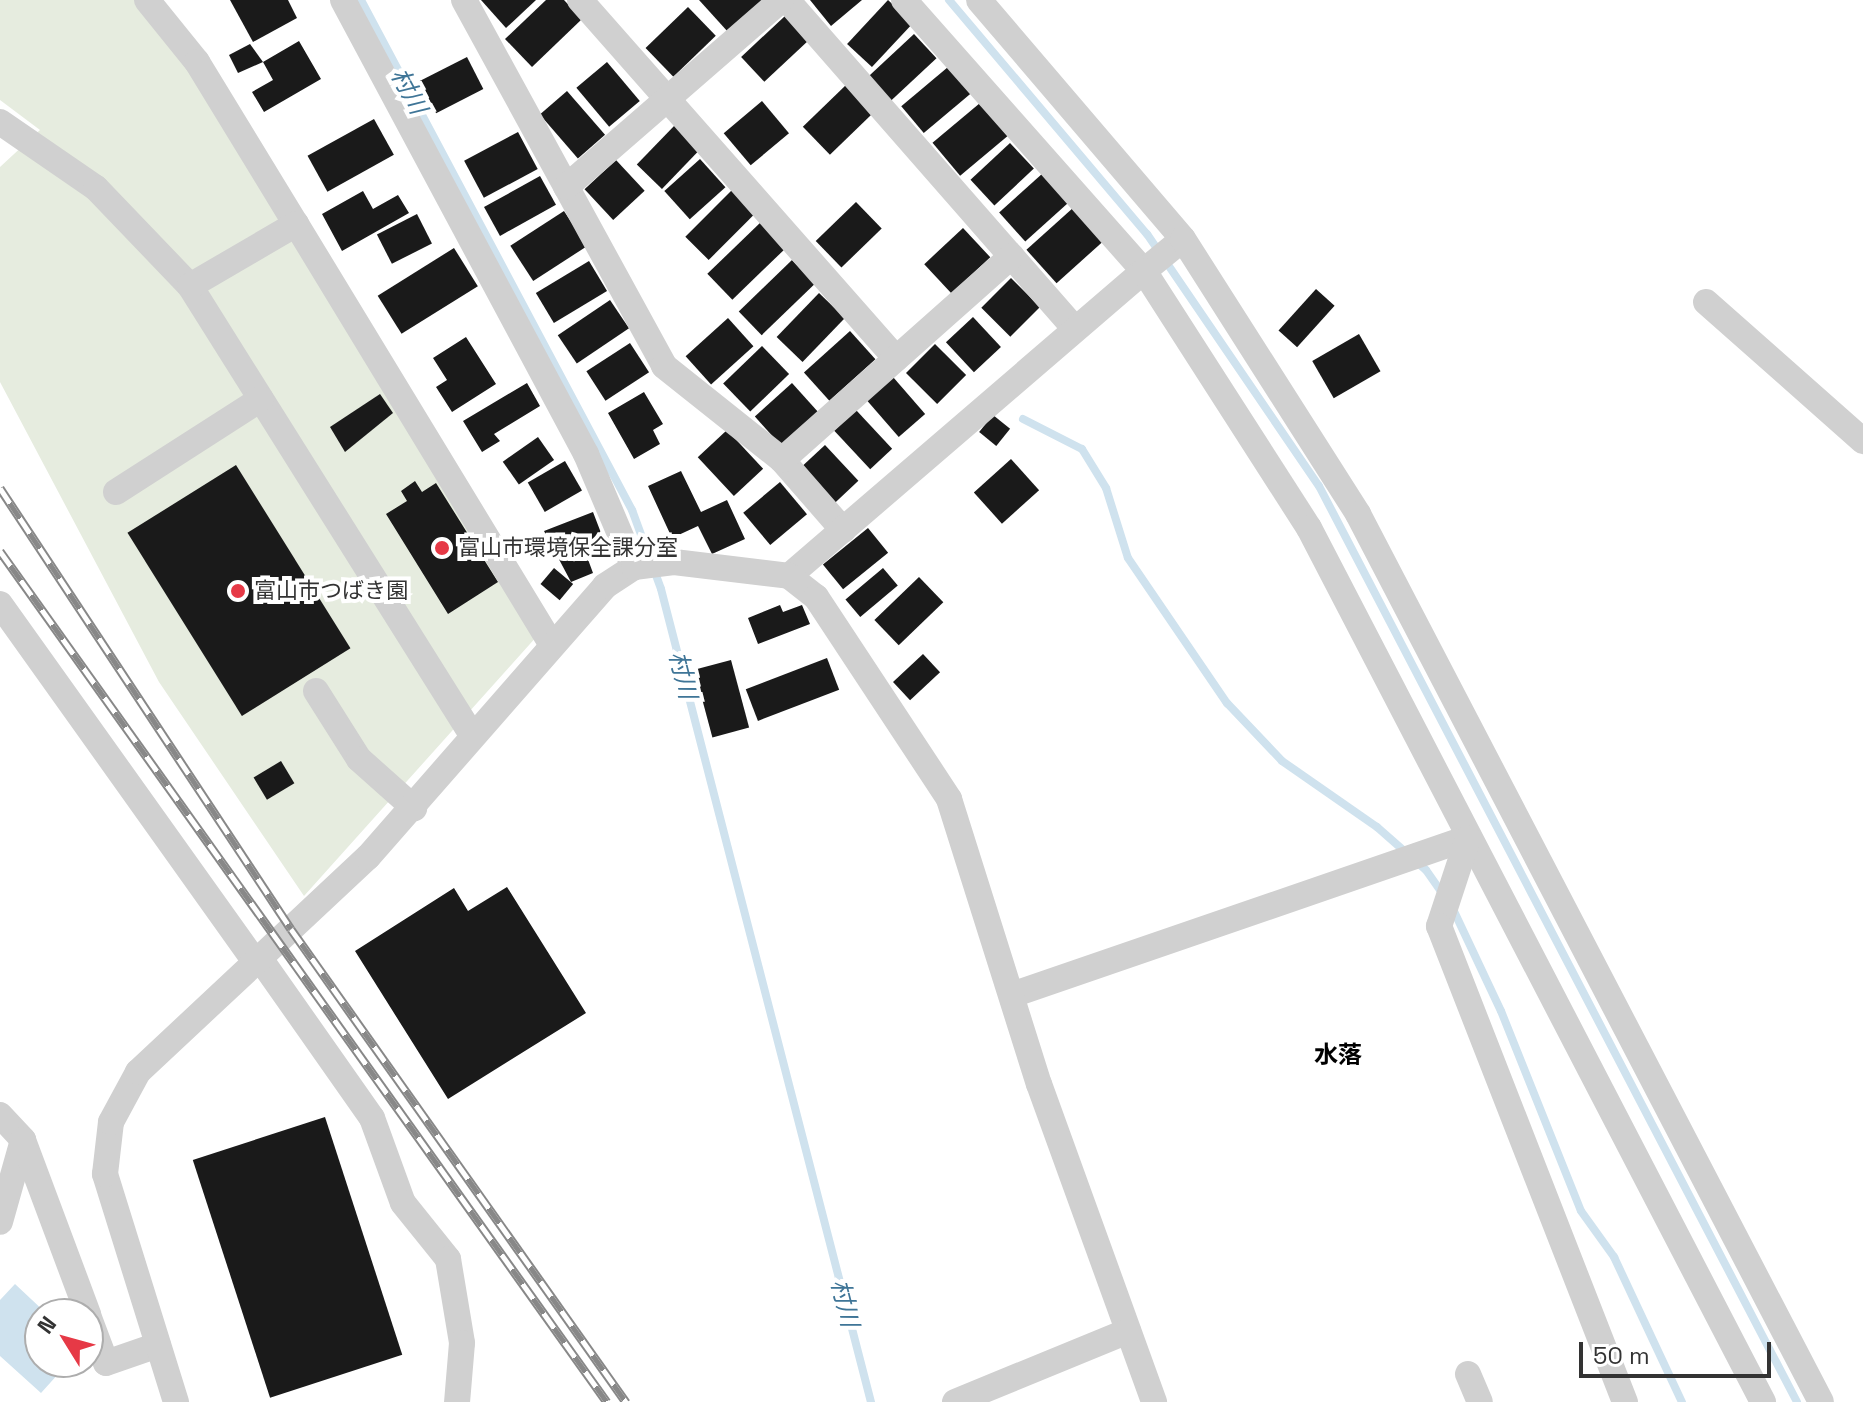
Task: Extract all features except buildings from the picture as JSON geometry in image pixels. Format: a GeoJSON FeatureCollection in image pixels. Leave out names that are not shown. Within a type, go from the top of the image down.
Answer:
{"type":"FeatureCollection","features":[{"type":"Feature","properties":{"kind":"street"},"geometry":{"type":"LineString","coordinates":[[147,0],[197,62],[551,643]]}},
{"type":"Feature","properties":{"kind":"street"},"geometry":{"type":"LineString","coordinates":[[343,0],[586,454],[635,567]]}},
{"type":"Feature","properties":{"kind":"street"},"geometry":{"type":"LineString","coordinates":[[464,0],[664,366],[782,460],[843,530]]}},
{"type":"Feature","properties":{"kind":"street"},"geometry":{"type":"LineString","coordinates":[[580,0],[896,358]]}},
{"type":"Feature","properties":{"kind":"street"},"geometry":{"type":"LineString","coordinates":[[566,187],[781,0]]}},
{"type":"Feature","properties":{"kind":"street"},"geometry":{"type":"LineString","coordinates":[[787,0],[1075,329]]}},
{"type":"Feature","properties":{"kind":"street"},"geometry":{"type":"LineString","coordinates":[[904,0],[1144,271],[1309,528],[1763,1402]]}},
{"type":"Feature","properties":{"kind":"street"},"geometry":{"type":"LineString","coordinates":[[979,0],[1183,239],[1358,514],[1821,1402]]}},
{"type":"Feature","properties":{"kind":"street"},"geometry":{"type":"LineString","coordinates":[[0,122],[96,188],[190,286],[472,735]]}},
{"type":"Feature","properties":{"kind":"street"},"geometry":{"type":"LineString","coordinates":[[190,286],[296,224]]}},
{"type":"Feature","properties":{"kind":"street"},"geometry":{"type":"LineString","coordinates":[[789,576],[1183,239]]}},
{"type":"Feature","properties":{"kind":"street"},"geometry":{"type":"LineString","coordinates":[[782,460],[1012,256]]}},
{"type":"Feature","properties":{"kind":"street"},"geometry":{"type":"LineString","coordinates":[[1706,302],[1863,441]]}},
{"type":"Feature","properties":{"kind":"street"},"geometry":{"type":"LineString","coordinates":[[116,492],[261,399]]}},
{"type":"Feature","properties":{"kind":"street"},"geometry":{"type":"LineString","coordinates":[[176,1402],[105,1174],[111,1122],[138,1072],[259,962],[414,808],[551,643],[605,586],[635,567],[670,563],[789,576],[816,597],[949,799],[1039,1084],[1154,1402]]}},
{"type":"Feature","properties":{"kind":"street"},"geometry":{"type":"LineString","coordinates":[[0,604],[372,1118],[403,1203],[448,1259],[462,1343],[457,1402]]}},
{"type":"Feature","properties":{"kind":"street"},"geometry":{"type":"LineString","coordinates":[[316,691],[359,759],[414,808]]}},
{"type":"Feature","properties":{"kind":"street"},"geometry":{"type":"LineString","coordinates":[[1012,995],[1468,838]]}},
{"type":"Feature","properties":{"kind":"street"},"geometry":{"type":"LineString","coordinates":[[1468,838],[1439,926],[1625,1402]]}},
{"type":"Feature","properties":{"kind":"street"},"geometry":{"type":"LineString","coordinates":[[0,1115],[23,1140],[82,1298]]}},
{"type":"Feature","properties":{"kind":"street"},"geometry":{"type":"LineString","coordinates":[[0,1222],[23,1140]]}},
{"type":"Feature","properties":{"kind":"street"},"geometry":{"type":"LineString","coordinates":[[955,1402],[1128,1331]]}},
{"type":"Feature","properties":{"kind":"street"},"geometry":{"type":"LineString","coordinates":[[104,1358],[106,1363],[158,1345]]}},
{"type":"Feature","properties":{"kind":"street"},"geometry":{"type":"LineString","coordinates":[[1468,1374],[1480,1402]]}},
{"type":"Feature","properties":{"kind":"shaded area"},"geometry":{"type":"Polygon","coordinates":[[[0,0],[141,0],[193,73],[538,635],[304,896],[159,682],[0,382],[0,167],[40,130],[0,100],[0,0]]]}},
{"type":"Feature","properties":{"kind":"water"},"geometry":{"type":"Polygon","coordinates":[[[15,1284],[30,1298],[24,1298],[24,1378],[0,1356],[0,1300],[15,1284]]]}},
{"type":"Feature","properties":{"kind":"water"},"geometry":{"type":"Polygon","coordinates":[[[24,1378],[55,1378],[41,1393],[24,1378]]]}},
{"type":"Feature","properties":{"kind":"waterway","name":"村川"},"geometry":{"type":"LineString","coordinates":[[361,0],[632,510],[661,589],[871,1402]]}},
{"type":"Feature","properties":{"kind":"waterway"},"geometry":{"type":"LineString","coordinates":[[949,0],[1147,234],[1319,486],[1797,1402]]}},
{"type":"Feature","properties":{"kind":"waterway"},"geometry":{"type":"LineString","coordinates":[[1023,419],[1082,449],[1106,488],[1128,558],[1227,703],[1282,761],[1377,827],[1426,870],[1444,896]]}},
{"type":"Feature","properties":{"kind":"waterway"},"geometry":{"type":"LineString","coordinates":[[1452,907],[1501,1011],[1581,1211],[1614,1257],[1682,1402]]}},
{"type":"Feature","properties":{"kind":"railway"},"geometry":{"type":"LineString","coordinates":[[0,488],[291,929],[626,1402]]}},
{"type":"Feature","properties":{"kind":"railway"},"geometry":{"type":"LineString","coordinates":[[0,551],[607,1402]]}},
{"type":"Feature","properties":{"kind":"place","name":"富山市環境保全課分室"},"geometry":{"type":"Point","coordinates":[442,548]}},
{"type":"Feature","properties":{"kind":"place","name":"富山市つばき園"},"geometry":{"type":"Point","coordinates":[238,591]}},
{"type":"Feature","properties":{"kind":"district","name":"水落"},"geometry":{"type":"Point","coordinates":[1338,1055]}}]}
